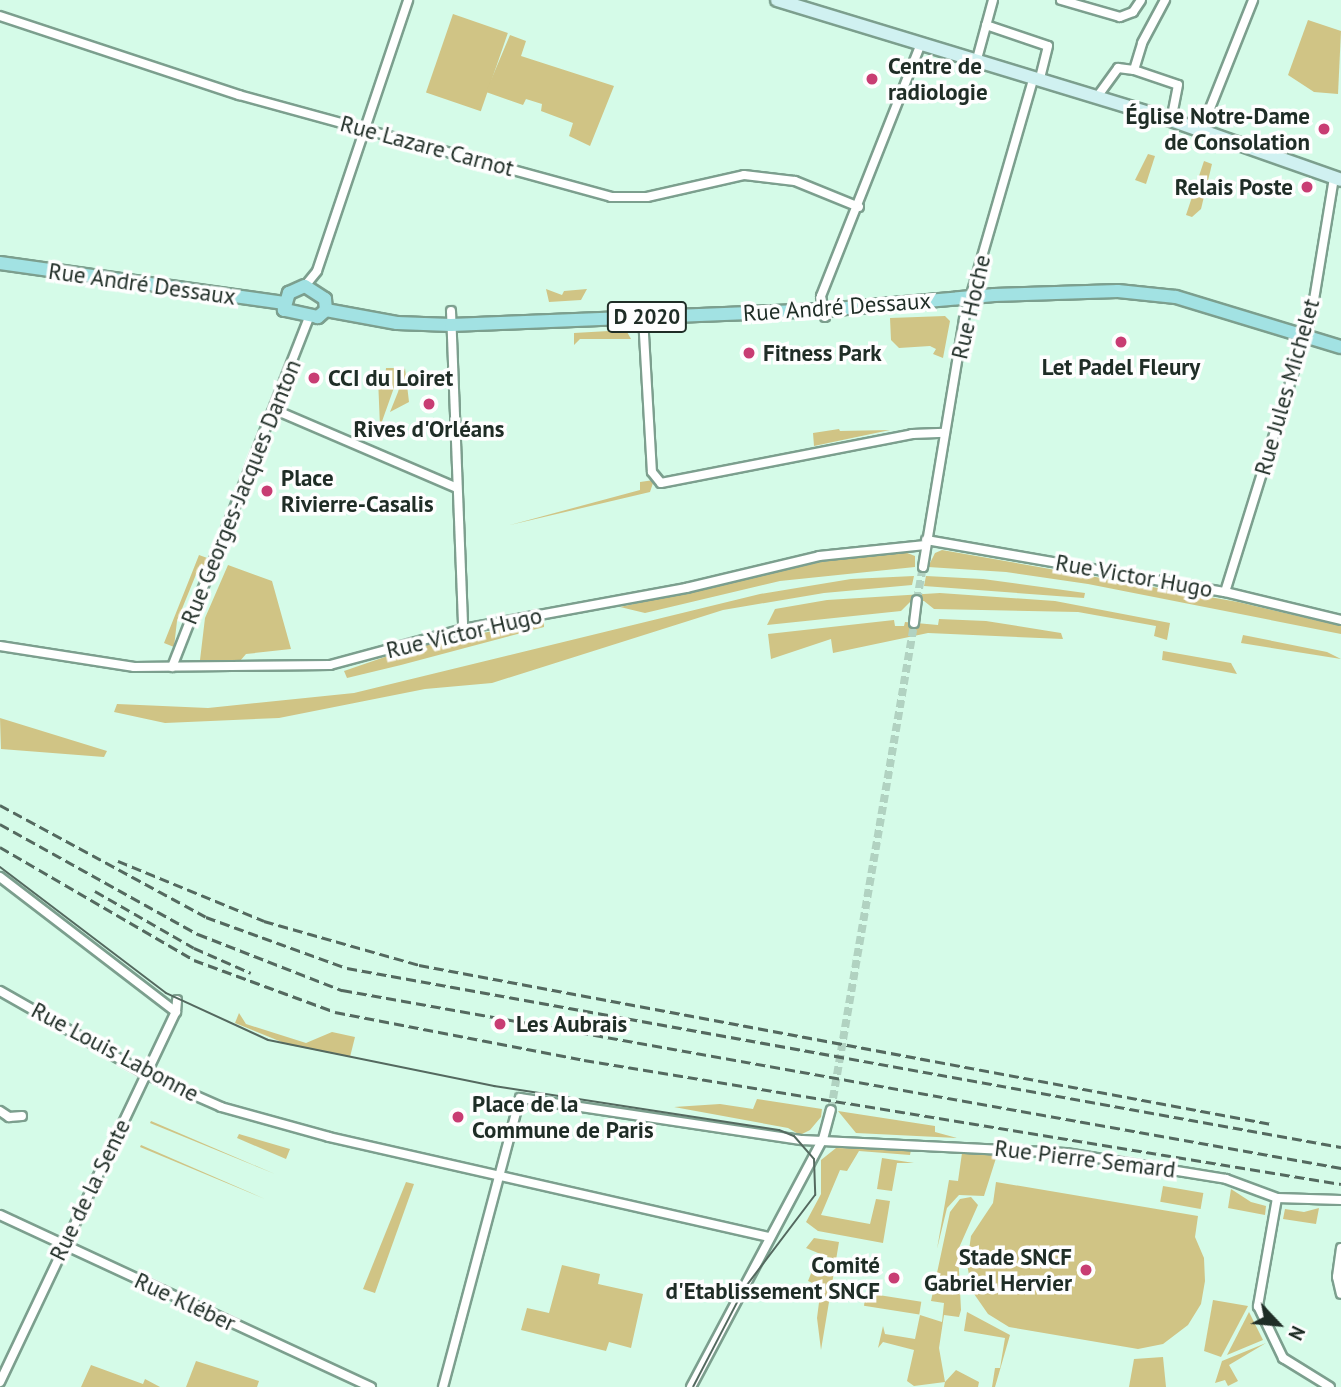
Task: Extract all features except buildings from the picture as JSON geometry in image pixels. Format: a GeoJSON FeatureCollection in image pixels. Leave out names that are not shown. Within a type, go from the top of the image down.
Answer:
{"type":"FeatureCollection","features":[{"type":"Feature","properties":{"kind":"main road"},"geometry":{"type":"LineString","coordinates":[[777,0],[1171,120],[1337,179]]}},
{"type":"Feature","properties":{"kind":"main road","name":"Rue André Dessaux"},"geometry":{"type":"LineString","coordinates":[[0,265],[284,303]]}},
{"type":"Feature","properties":{"kind":"main road"},"geometry":{"type":"LineString","coordinates":[[305,286],[322,293],[326,310],[318,317],[288,313],[284,303],[293,289],[305,286]]}},
{"type":"Feature","properties":{"kind":"main road","name":"Rue André Dessaux"},"geometry":{"type":"LineString","coordinates":[[326,310],[397,323],[451,325],[824,313],[970,298],[1077,292],[1154,294],[1341,347]]}},
{"type":"Feature","properties":{"kind":"street"},"geometry":{"type":"LineString","coordinates":[[305,286],[317,271],[362,127],[408,0]]}},
{"type":"Feature","properties":{"kind":"street"},"geometry":{"type":"LineString","coordinates":[[977,59],[993,0]]}},
{"type":"Feature","properties":{"kind":"street"},"geometry":{"type":"LineString","coordinates":[[1061,0],[1080,3],[1120,17],[1133,12],[1141,0]]}},
{"type":"Feature","properties":{"kind":"street"},"geometry":{"type":"LineString","coordinates":[[1134,70],[1142,43],[1166,0]]}},
{"type":"Feature","properties":{"kind":"street"},"geometry":{"type":"LineString","coordinates":[[1201,131],[1253,0]]}},
{"type":"Feature","properties":{"kind":"street","name":"Rue Lazare Carnot"},"geometry":{"type":"LineString","coordinates":[[0,16],[198,83],[611,197],[647,197],[722,179],[763,176],[795,181],[859,207]]}},
{"type":"Feature","properties":{"kind":"street","name":"Rue Hoche"},"geometry":{"type":"LineString","coordinates":[[923,567],[970,298],[1048,46],[986,25]]}},
{"type":"Feature","properties":{"kind":"street"},"geometry":{"type":"LineString","coordinates":[[824,313],[821,296],[859,207],[921,43]]}},
{"type":"Feature","properties":{"kind":"street"},"geometry":{"type":"LineString","coordinates":[[1097,97],[1118,68],[1134,70],[1178,86],[1171,120]]}},
{"type":"Feature","properties":{"kind":"street","name":"Rue Jules Michelet"},"geometry":{"type":"LineString","coordinates":[[1225,592],[1305,336],[1337,179]]}},
{"type":"Feature","properties":{"kind":"street"},"geometry":{"type":"LineString","coordinates":[[451,311],[455,487],[463,629]]}},
{"type":"Feature","properties":{"kind":"street","name":"Rue Georges-Jacques Danton"},"geometry":{"type":"LineString","coordinates":[[172,667],[275,410],[309,317]]}},
{"type":"Feature","properties":{"kind":"street"},"geometry":{"type":"LineString","coordinates":[[643,317],[652,472],[661,483],[912,434],[946,433]]}},
{"type":"Feature","properties":{"kind":"street"},"geometry":{"type":"LineString","coordinates":[[275,410],[455,487]]}},
{"type":"Feature","properties":{"kind":"street","name":"Rue Victor Hugo"},"geometry":{"type":"LineString","coordinates":[[0,646],[102,665],[330,665],[463,629],[686,588],[819,556],[926,542],[1225,592],[1341,620]]}},
{"type":"Feature","properties":{"kind":"street"},"geometry":{"type":"LineString","coordinates":[[915,618],[917,600]]}},
{"type":"Feature","properties":{"kind":"street"},"geometry":{"type":"LineString","coordinates":[[0,877],[176,1012]]}},
{"type":"Feature","properties":{"kind":"street","name":"Rue Louis Labonne"},"geometry":{"type":"LineString","coordinates":[[0,990],[146,1074],[229,1110],[500,1173]]}},
{"type":"Feature","properties":{"kind":"street","name":"Rue de la Sente"},"geometry":{"type":"LineString","coordinates":[[0,1382],[62,1246],[176,1012],[177,1000]]}},
{"type":"Feature","properties":{"kind":"street","name":"Rue Pierre Semard"},"geometry":{"type":"LineString","coordinates":[[500,1173],[520,1098],[802,1140],[1066,1153],[1226,1178],[1277,1198],[1341,1200]]}},
{"type":"Feature","properties":{"kind":"street"},"geometry":{"type":"LineString","coordinates":[[691,1387],[822,1139],[831,1110]]}},
{"type":"Feature","properties":{"kind":"street"},"geometry":{"type":"LineString","coordinates":[[0,1111],[9,1117],[22,1116]]}},
{"type":"Feature","properties":{"kind":"street"},"geometry":{"type":"LineString","coordinates":[[443,1387],[500,1173],[769,1237]]}},
{"type":"Feature","properties":{"kind":"street"},"geometry":{"type":"LineString","coordinates":[[1277,1198],[1258,1306],[1283,1358],[1330,1387]]}},
{"type":"Feature","properties":{"kind":"street","name":"Rue Kléber"},"geometry":{"type":"LineString","coordinates":[[0,1215],[371,1387]]}},
{"type":"Feature","properties":{"kind":"street"},"geometry":{"type":"LineString","coordinates":[[1341,1248],[1337,1277],[1341,1294]]}},
{"type":"Feature","properties":{"kind":"shaded area"},"geometry":{"type":"Polygon","coordinates":[[[453,14],[508,33],[481,111],[426,92],[453,14]]]}},
{"type":"Feature","properties":{"kind":"shaded area"},"geometry":{"type":"Polygon","coordinates":[[[1308,20],[1341,31],[1338,94],[1314,92],[1288,75],[1308,20]]]}},
{"type":"Feature","properties":{"kind":"shaded area"},"geometry":{"type":"Polygon","coordinates":[[[510,35],[526,41],[521,56],[614,86],[590,146],[569,136],[573,123],[541,111],[542,104],[526,99],[523,105],[486,92],[510,35]]]}},
{"type":"Feature","properties":{"kind":"shaded area"},"geometry":{"type":"Polygon","coordinates":[[[1148,154],[1155,156],[1146,184],[1135,180],[1148,154]]]}},
{"type":"Feature","properties":{"kind":"shaded area"},"geometry":{"type":"Polygon","coordinates":[[[1204,161],[1212,164],[1201,209],[1192,217],[1186,215],[1204,161]]]}},
{"type":"Feature","properties":{"kind":"shaded area"},"geometry":{"type":"Polygon","coordinates":[[[546,289],[562,295],[564,291],[587,289],[581,300],[549,302],[546,289]]]}},
{"type":"Feature","properties":{"kind":"shaded area"},"geometry":{"type":"Polygon","coordinates":[[[945,316],[950,321],[943,358],[933,354],[936,349],[930,346],[899,348],[891,340],[890,318],[945,316]]]}},
{"type":"Feature","properties":{"kind":"shaded area"},"geometry":{"type":"Polygon","coordinates":[[[626,330],[631,339],[580,339],[574,345],[574,333],[626,330]]]}},
{"type":"Feature","properties":{"kind":"shaded area"},"geometry":{"type":"Polygon","coordinates":[[[386,368],[401,368],[380,427],[378,378],[385,378],[386,368]]]}},
{"type":"Feature","properties":{"kind":"shaded area"},"geometry":{"type":"Polygon","coordinates":[[[405,368],[409,402],[390,412],[398,392],[405,368]]]}},
{"type":"Feature","properties":{"kind":"shaded area"},"geometry":{"type":"Polygon","coordinates":[[[839,429],[890,430],[814,446],[813,433],[839,429]]]}},
{"type":"Feature","properties":{"kind":"shaded area"},"geometry":{"type":"Polygon","coordinates":[[[654,480],[650,492],[510,525],[640,490],[640,482],[654,480]]]}},
{"type":"Feature","properties":{"kind":"shaded area"},"geometry":{"type":"Polygon","coordinates":[[[942,550],[1238,602],[1341,626],[1341,634],[1088,584],[1006,572],[928,567],[935,553],[942,550]]]}},
{"type":"Feature","properties":{"kind":"shaded area"},"geometry":{"type":"Polygon","coordinates":[[[902,551],[915,556],[915,567],[780,581],[645,613],[620,607],[821,562],[902,551]]]}},
{"type":"Feature","properties":{"kind":"shaded area"},"geometry":{"type":"Polygon","coordinates":[[[199,555],[210,559],[204,574],[197,572],[177,621],[174,647],[164,643],[199,555]]]}},
{"type":"Feature","properties":{"kind":"shaded area"},"geometry":{"type":"Polygon","coordinates":[[[228,565],[272,581],[291,649],[246,654],[240,661],[200,660],[205,618],[228,565]]]}},
{"type":"Feature","properties":{"kind":"shaded area"},"geometry":{"type":"Polygon","coordinates":[[[914,576],[912,585],[824,593],[723,610],[492,683],[425,689],[279,718],[165,723],[114,712],[117,704],[208,708],[354,693],[760,594],[851,579],[914,576]]]}},
{"type":"Feature","properties":{"kind":"shaded area"},"geometry":{"type":"Polygon","coordinates":[[[926,576],[983,579],[1085,593],[1084,598],[924,586],[926,576]]]}},
{"type":"Feature","properties":{"kind":"shaded area"},"geometry":{"type":"Polygon","coordinates":[[[940,593],[1055,601],[1170,623],[1167,640],[1154,636],[1156,626],[1078,612],[934,609],[924,601],[911,601],[901,611],[767,625],[775,609],[827,600],[940,593]]]}},
{"type":"Feature","properties":{"kind":"shaded area"},"geometry":{"type":"Polygon","coordinates":[[[939,619],[986,621],[1061,633],[1063,639],[928,633],[833,653],[831,639],[771,659],[768,634],[894,620],[895,626],[904,626],[905,622],[938,625],[939,619]]]}},
{"type":"Feature","properties":{"kind":"shaded area"},"geometry":{"type":"Polygon","coordinates":[[[544,620],[544,627],[401,665],[347,678],[344,671],[408,649],[544,620]]]}},
{"type":"Feature","properties":{"kind":"shaded area"},"geometry":{"type":"Polygon","coordinates":[[[1243,635],[1327,652],[1341,659],[1241,643],[1243,635]]]}},
{"type":"Feature","properties":{"kind":"shaded area"},"geometry":{"type":"Polygon","coordinates":[[[1163,651],[1231,663],[1237,674],[1162,660],[1163,651]]]}},
{"type":"Feature","properties":{"kind":"shaded area"},"geometry":{"type":"Polygon","coordinates":[[[0,718],[107,751],[104,757],[1,749],[0,718]]]}},
{"type":"Feature","properties":{"kind":"shaded area"},"geometry":{"type":"Polygon","coordinates":[[[239,1013],[246,1024],[306,1043],[332,1032],[355,1037],[350,1057],[289,1045],[235,1023],[239,1013]]]}},
{"type":"Feature","properties":{"kind":"shaded area"},"geometry":{"type":"Polygon","coordinates":[[[757,1099],[822,1109],[821,1117],[810,1130],[800,1135],[788,1128],[674,1107],[720,1104],[753,1109],[757,1099]]]}},
{"type":"Feature","properties":{"kind":"shaded area"},"geometry":{"type":"Polygon","coordinates":[[[838,1111],[935,1126],[935,1132],[957,1138],[856,1133],[838,1111]]]}},
{"type":"Feature","properties":{"kind":"shaded area"},"geometry":{"type":"Polygon","coordinates":[[[151,1121],[275,1174],[150,1123],[151,1121]]]}},
{"type":"Feature","properties":{"kind":"shaded area"},"geometry":{"type":"Polygon","coordinates":[[[239,1134],[290,1149],[286,1159],[237,1138],[239,1134]]]}},
{"type":"Feature","properties":{"kind":"shaded area"},"geometry":{"type":"Polygon","coordinates":[[[141,1145],[265,1199],[140,1147],[141,1145]]]}},
{"type":"Feature","properties":{"kind":"shaded area"},"geometry":{"type":"Polygon","coordinates":[[[836,1148],[911,1150],[910,1155],[859,1151],[847,1171],[840,1170],[821,1215],[870,1224],[876,1199],[890,1201],[883,1243],[818,1231],[806,1222],[821,1194],[821,1160],[836,1148]]]}},
{"type":"Feature","properties":{"kind":"shaded area"},"geometry":{"type":"Polygon","coordinates":[[[962,1153],[997,1155],[984,1196],[959,1195],[947,1208],[937,1249],[949,1180],[958,1181],[962,1153]]]}},
{"type":"Feature","properties":{"kind":"shaded area"},"geometry":{"type":"Polygon","coordinates":[[[882,1158],[914,1163],[897,1163],[892,1191],[877,1189],[882,1158]]]}},
{"type":"Feature","properties":{"kind":"shaded area"},"geometry":{"type":"Polygon","coordinates":[[[406,1182],[414,1184],[375,1293],[363,1289],[406,1182]]]}},
{"type":"Feature","properties":{"kind":"shaded area"},"geometry":{"type":"Polygon","coordinates":[[[996,1182],[1198,1216],[1195,1237],[1204,1258],[1205,1281],[1201,1304],[1188,1325],[1163,1344],[1138,1349],[1009,1327],[988,1314],[972,1291],[967,1264],[971,1236],[993,1203],[996,1182]]]}},
{"type":"Feature","properties":{"kind":"shaded area"},"geometry":{"type":"Polygon","coordinates":[[[1163,1186],[1203,1193],[1201,1209],[1160,1202],[1163,1186]]]}},
{"type":"Feature","properties":{"kind":"shaded area"},"geometry":{"type":"Polygon","coordinates":[[[1231,1189],[1251,1202],[1266,1206],[1265,1215],[1228,1208],[1231,1189]]]}},
{"type":"Feature","properties":{"kind":"shaded area"},"geometry":{"type":"Polygon","coordinates":[[[971,1197],[978,1205],[958,1250],[961,1310],[959,1317],[944,1315],[939,1348],[945,1382],[914,1386],[907,1381],[914,1350],[883,1342],[878,1348],[883,1326],[885,1334],[915,1339],[920,1315],[942,1322],[944,1303],[931,1301],[950,1212],[960,1199],[971,1197]]]}},
{"type":"Feature","properties":{"kind":"shaded area"},"geometry":{"type":"Polygon","coordinates":[[[1319,1208],[1316,1224],[1283,1219],[1285,1209],[1304,1212],[1319,1208]]]}},
{"type":"Feature","properties":{"kind":"shaded area"},"geometry":{"type":"Polygon","coordinates":[[[814,1238],[839,1242],[821,1350],[817,1318],[821,1287],[808,1281],[812,1271],[824,1275],[830,1258],[806,1248],[814,1238]]]}},
{"type":"Feature","properties":{"kind":"shaded area"},"geometry":{"type":"Polygon","coordinates":[[[562,1265],[600,1274],[598,1284],[643,1294],[631,1348],[609,1342],[606,1351],[521,1330],[527,1308],[549,1313],[562,1265]]]}},
{"type":"Feature","properties":{"kind":"shaded area"},"geometry":{"type":"Polygon","coordinates":[[[866,1293],[921,1302],[919,1315],[864,1306],[866,1293]]]}},
{"type":"Feature","properties":{"kind":"shaded area"},"geometry":{"type":"Polygon","coordinates":[[[1213,1300],[1248,1306],[1221,1357],[1204,1351],[1213,1300]]]}},
{"type":"Feature","properties":{"kind":"shaded area"},"geometry":{"type":"Polygon","coordinates":[[[967,1312],[1010,1335],[995,1387],[992,1387],[995,1368],[1000,1368],[1005,1338],[964,1331],[967,1312]]]}},
{"type":"Feature","properties":{"kind":"shaded area"},"geometry":{"type":"Polygon","coordinates":[[[1249,1312],[1263,1340],[1227,1355],[1249,1312]]]}},
{"type":"Feature","properties":{"kind":"shaded area"},"geometry":{"type":"Polygon","coordinates":[[[1266,1343],[1229,1365],[1238,1381],[1228,1386],[1225,1380],[1215,1383],[1222,1361],[1266,1343]]]}},
{"type":"Feature","properties":{"kind":"shaded area"},"geometry":{"type":"Polygon","coordinates":[[[1163,1357],[1166,1387],[1129,1387],[1134,1359],[1163,1357]]]}},
{"type":"Feature","properties":{"kind":"shaded area"},"geometry":{"type":"Polygon","coordinates":[[[196,1361],[259,1381],[257,1387],[186,1387],[196,1361]]]}},
{"type":"Feature","properties":{"kind":"shaded area"},"geometry":{"type":"Polygon","coordinates":[[[91,1365],[143,1384],[145,1379],[160,1387],[81,1387],[91,1365]]]}},
{"type":"Feature","properties":{"kind":"shaded area"},"geometry":{"type":"Polygon","coordinates":[[[956,1370],[979,1382],[978,1387],[944,1387],[956,1370]]]}},
{"type":"Feature","properties":{"kind":"tunnel"},"geometry":{"type":"LineString","coordinates":[[917,600],[923,567]]}},
{"type":"Feature","properties":{"kind":"tunnel"},"geometry":{"type":"LineString","coordinates":[[831,1110],[914,623]]}},
{"type":"Feature","properties":{"kind":"tram line"},"geometry":{"type":"LineString","coordinates":[[0,867],[166,993],[268,1040],[494,1086],[779,1130],[794,1136],[814,1159],[815,1195],[744,1289],[693,1387]]}},
{"type":"Feature","properties":{"kind":"railway"},"geometry":{"type":"LineString","coordinates":[[0,805],[206,917],[347,968],[1341,1147]]}},
{"type":"Feature","properties":{"kind":"railway"},"geometry":{"type":"LineString","coordinates":[[0,824],[198,934],[342,990],[1341,1168]]}},
{"type":"Feature","properties":{"kind":"railway"},"geometry":{"type":"LineString","coordinates":[[0,847],[194,960],[335,1012],[584,1060],[1341,1184]]}},
{"type":"Feature","properties":{"kind":"railway"},"geometry":{"type":"LineString","coordinates":[[118,861],[264,921],[419,965],[1271,1124]]}},
{"type":"Feature","properties":{"kind":"railway"},"geometry":{"type":"LineString","coordinates":[[95,891],[194,948],[251,973]]}},
{"type":"Feature","properties":{"kind":"place","name":"Centre de radiologie"},"geometry":{"type":"Point","coordinates":[872,79]}},
{"type":"Feature","properties":{"kind":"place","name":"Église Notre-Dame de Consolation"},"geometry":{"type":"Point","coordinates":[1324,129]}},
{"type":"Feature","properties":{"kind":"place","name":"Relais Poste"},"geometry":{"type":"Point","coordinates":[1307,187]}},
{"type":"Feature","properties":{"kind":"place","name":"Let Padel Fleury"},"geometry":{"type":"Point","coordinates":[1121,342]}},
{"type":"Feature","properties":{"kind":"place","name":"Fitness Park"},"geometry":{"type":"Point","coordinates":[749,353]}},
{"type":"Feature","properties":{"kind":"place","name":"CCI du Loiret"},"geometry":{"type":"Point","coordinates":[314,378]}},
{"type":"Feature","properties":{"kind":"place","name":"Rives d'Orléans"},"geometry":{"type":"Point","coordinates":[429,404]}},
{"type":"Feature","properties":{"kind":"place","name":"Place Rivierre-Casalis"},"geometry":{"type":"Point","coordinates":[267,491]}},
{"type":"Feature","properties":{"kind":"place","name":"Les Aubrais"},"geometry":{"type":"Point","coordinates":[500,1024]}},
{"type":"Feature","properties":{"kind":"place","name":"Place de la Commune de Paris"},"geometry":{"type":"Point","coordinates":[458,1117]}},
{"type":"Feature","properties":{"kind":"place","name":"Stade SNCF Gabriel Hervier"},"geometry":{"type":"Point","coordinates":[1086,1270]}},
{"type":"Feature","properties":{"kind":"place","name":"Comité d'Etablissement SNCF"},"geometry":{"type":"Point","coordinates":[894,1278]}}]}
